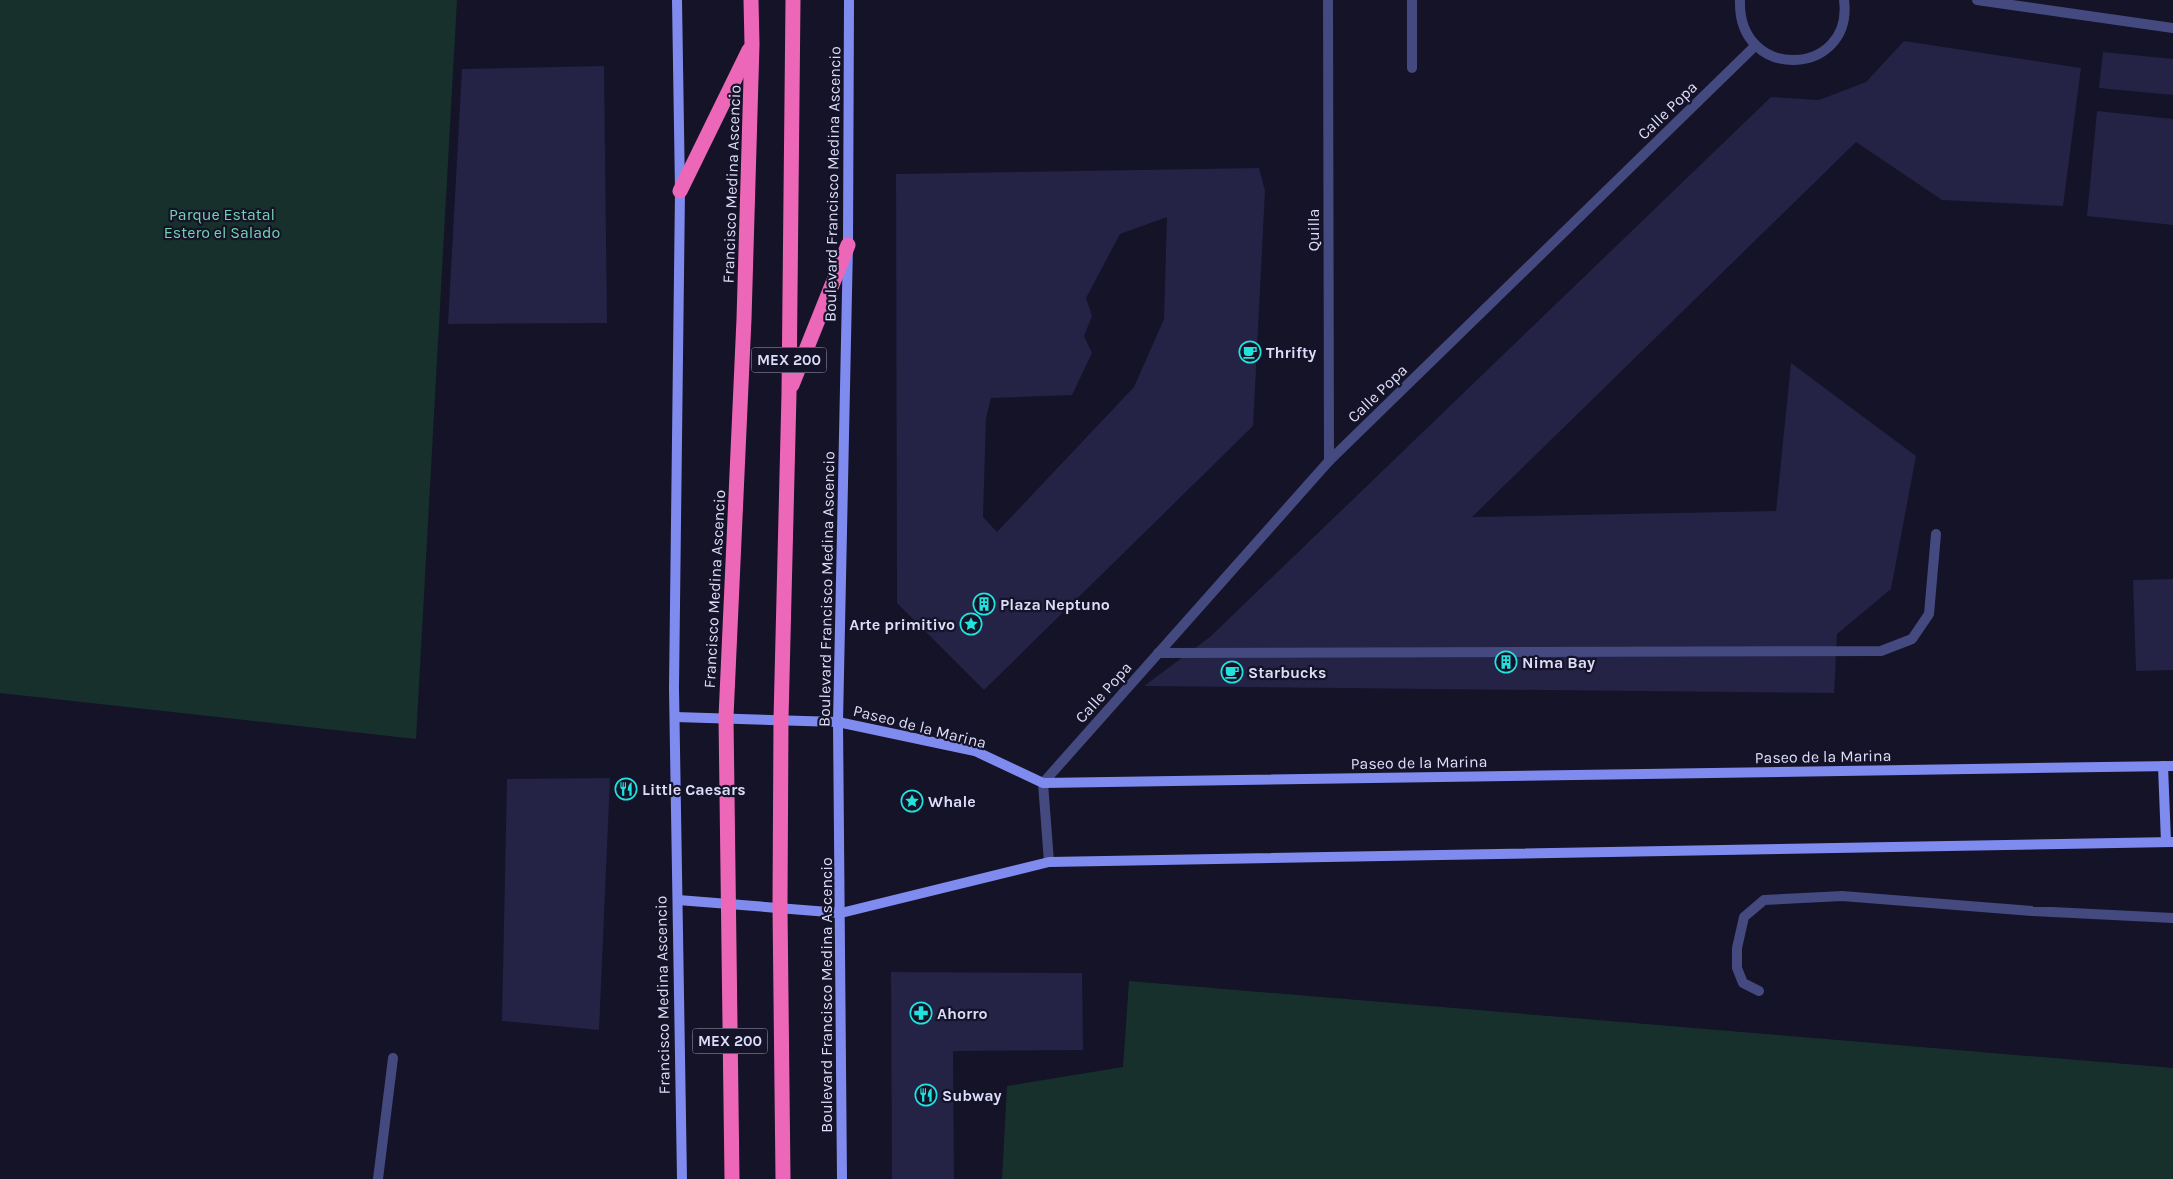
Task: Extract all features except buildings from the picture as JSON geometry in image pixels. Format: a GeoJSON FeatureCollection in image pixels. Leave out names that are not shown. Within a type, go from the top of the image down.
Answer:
{"type":"FeatureCollection","features":[{"type":"Feature","properties":{"kind":"highway","name":"Francisco Medina Ascencio"},"geometry":{"type":"LineString","coordinates":[[732,1179],[726,717],[744,319],[752,44],[751,0]]}},
{"type":"Feature","properties":{"kind":"highway","name":"MEX 200"},"geometry":{"type":"LineString","coordinates":[[783,1179],[780,906],[781,719],[789,394],[793,0]]}},
{"type":"Feature","properties":{"kind":"highway"},"geometry":{"type":"LineString","coordinates":[[680,191],[752,44]]}},
{"type":"Feature","properties":{"kind":"highway"},"geometry":{"type":"LineString","coordinates":[[789,394],[848,245]]}},
{"type":"Feature","properties":{"kind":"street","name":"Francisco Medina Ascencio"},"geometry":{"type":"LineString","coordinates":[[677,0],[680,191],[675,717],[682,1179]]}},
{"type":"Feature","properties":{"kind":"street","name":"Boulevard Francisco Medina Ascencio"},"geometry":{"type":"LineString","coordinates":[[842,1179],[838,722],[848,245],[849,0]]}},
{"type":"Feature","properties":{"kind":"street","name":"Quilla"},"geometry":{"type":"LineString","coordinates":[[1328,0],[1329,461]]}},
{"type":"Feature","properties":{"kind":"street"},"geometry":{"type":"LineString","coordinates":[[1412,0],[1412,68]]}},
{"type":"Feature","properties":{"kind":"street"},"geometry":{"type":"LineString","coordinates":[[1740,0],[1739,15],[1745,33],[1755,46],[1770,56],[1788,61],[1807,59],[1824,52],[1832,44],[1842,29],[1846,11],[1844,0]]}},
{"type":"Feature","properties":{"kind":"street"},"geometry":{"type":"LineString","coordinates":[[1977,0],[2173,28]]}},
{"type":"Feature","properties":{"kind":"street","name":"Calle Popa"},"geometry":{"type":"LineString","coordinates":[[1043,783],[1329,461],[1755,46]]}},
{"type":"Feature","properties":{"kind":"street"},"geometry":{"type":"LineString","coordinates":[[1158,653],[1881,651],[1912,639],[1929,614],[1936,534]]}},
{"type":"Feature","properties":{"kind":"street","name":"Paseo de la Marina"},"geometry":{"type":"LineString","coordinates":[[675,717],[726,717],[838,722],[975,752],[1043,783],[2168,766]]}},
{"type":"Feature","properties":{"kind":"street"},"geometry":{"type":"LineString","coordinates":[[678,900],[780,906],[841,913],[1049,862],[2170,842],[2168,766]]}},
{"type":"Feature","properties":{"kind":"street"},"geometry":{"type":"LineString","coordinates":[[1043,783],[1049,862]]}},
{"type":"Feature","properties":{"kind":"street"},"geometry":{"type":"LineString","coordinates":[[1759,991],[1743,983],[1737,968],[1738,948],[1744,917],[1764,900],[1842,896],[2173,918]]}},
{"type":"Feature","properties":{"kind":"street"},"geometry":{"type":"LineString","coordinates":[[378,1179],[394,1058]]}},
{"type":"Feature","properties":{"kind":"green space","name":"Parque Estatal Estero el Salado"},"geometry":{"type":"Polygon","coordinates":[[[0,0],[457,0],[416,739],[0,693],[0,0]]]}},
{"type":"Feature","properties":{"kind":"green space"},"geometry":{"type":"Polygon","coordinates":[[[1129,981],[2173,1068],[2173,1179],[1002,1179],[1007,1086],[1123,1067],[1129,981]]]}},
{"type":"Feature","properties":{"kind":"place","name":"Thrifty"},"geometry":{"type":"Point","coordinates":[1250,352]}},
{"type":"Feature","properties":{"kind":"place","name":"Plaza Neptuno"},"geometry":{"type":"Point","coordinates":[984,604]}},
{"type":"Feature","properties":{"kind":"place","name":"Arte primitivo"},"geometry":{"type":"Point","coordinates":[971,624]}},
{"type":"Feature","properties":{"kind":"place","name":"Nima Bay"},"geometry":{"type":"Point","coordinates":[1506,662]}},
{"type":"Feature","properties":{"kind":"place","name":"Starbucks"},"geometry":{"type":"Point","coordinates":[1232,672]}},
{"type":"Feature","properties":{"kind":"place","name":"Little Caesars"},"geometry":{"type":"Point","coordinates":[626,789]}},
{"type":"Feature","properties":{"kind":"place","name":"Whale"},"geometry":{"type":"Point","coordinates":[912,801]}},
{"type":"Feature","properties":{"kind":"place","name":"Ahorro"},"geometry":{"type":"Point","coordinates":[921,1013]}},
{"type":"Feature","properties":{"kind":"place","name":"Subway"},"geometry":{"type":"Point","coordinates":[926,1095]}}]}
